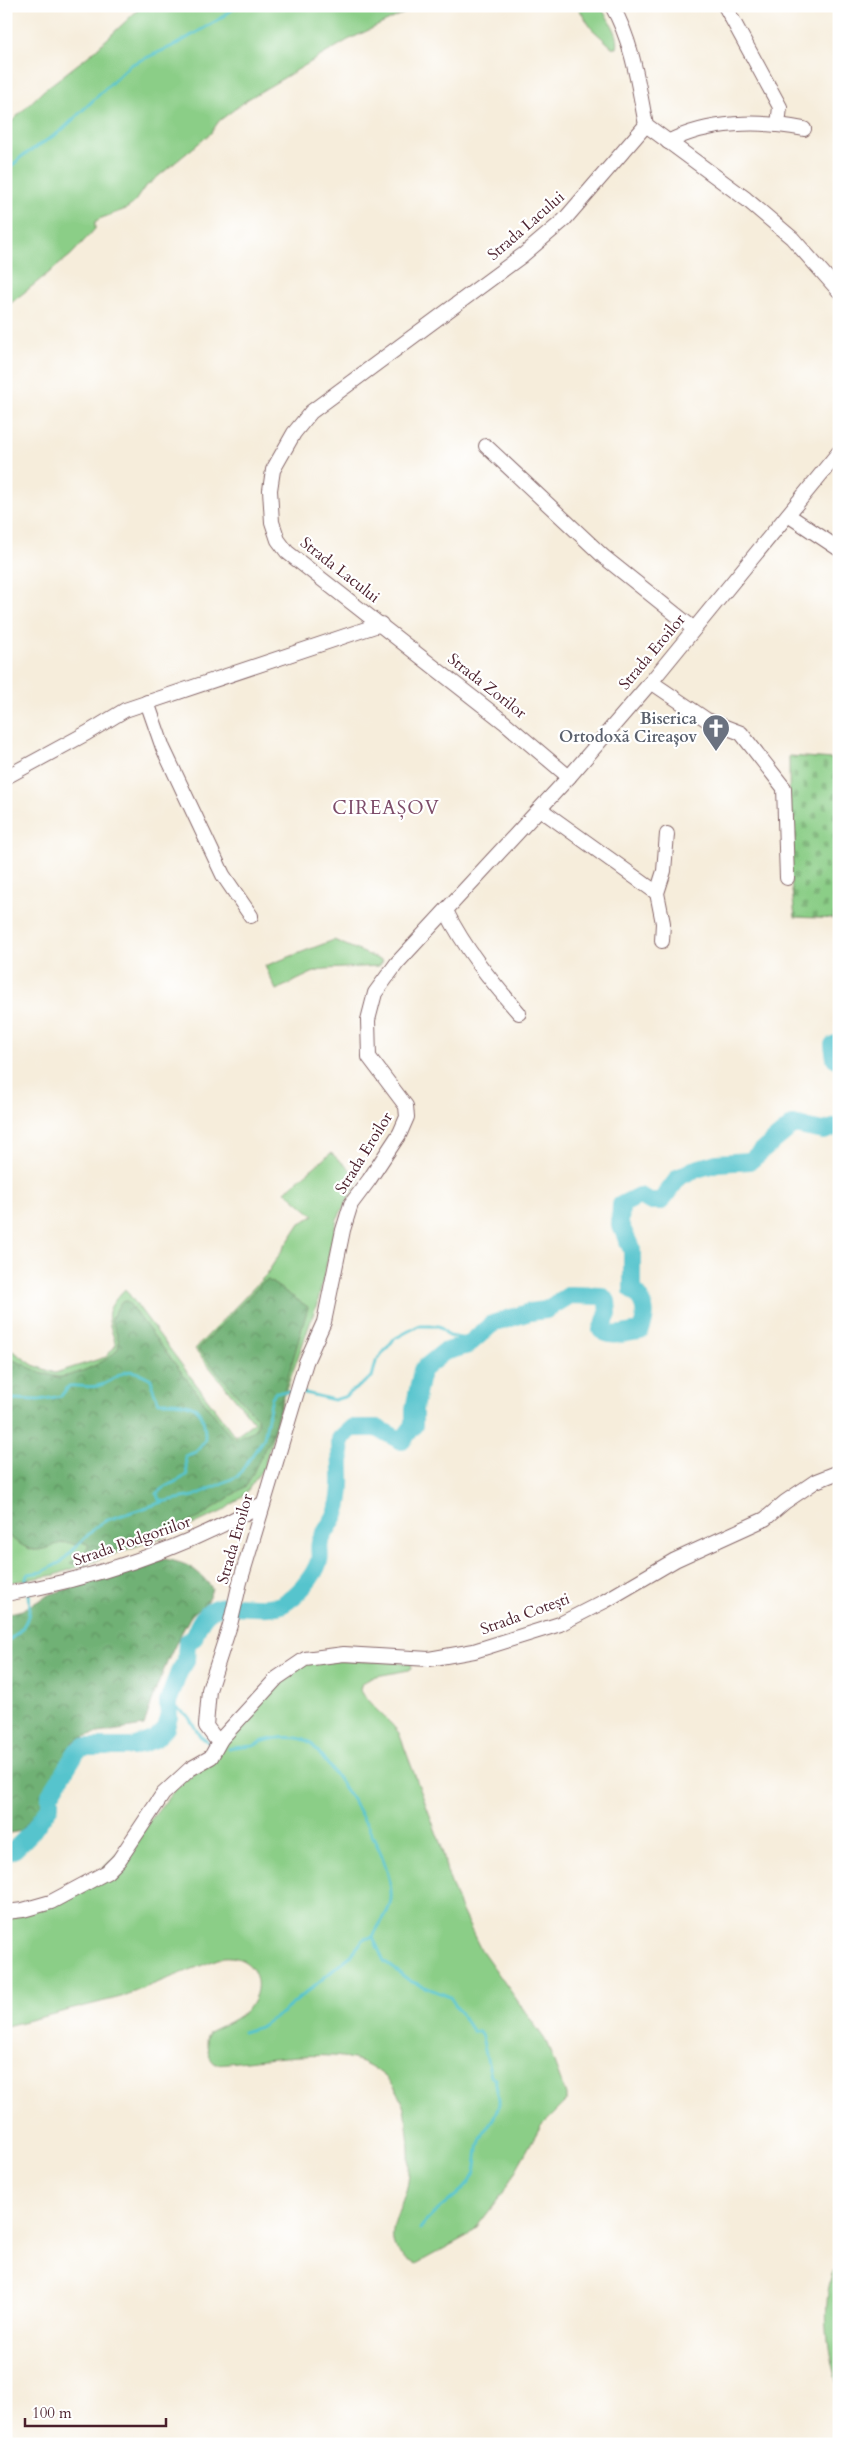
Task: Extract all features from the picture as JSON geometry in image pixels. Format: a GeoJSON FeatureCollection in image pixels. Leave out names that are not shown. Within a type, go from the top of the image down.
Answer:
{"type":"FeatureCollection","features":[{"type":"Feature","properties":{"kind":"street"},"geometry":{"type":"LineString","coordinates":[[612,6],[622,24],[635,64],[646,125],[746,199],[792,238],[839,291]]}},
{"type":"Feature","properties":{"kind":"street"},"geometry":{"type":"LineString","coordinates":[[725,6],[780,107],[778,125]]}},
{"type":"Feature","properties":{"kind":"street"},"geometry":{"type":"LineString","coordinates":[[668,142],[684,134],[750,123],[804,129]]}},
{"type":"Feature","properties":{"kind":"street","name":"Strada Lacului"},"geometry":{"type":"LineString","coordinates":[[381,624],[287,552],[278,540],[272,522],[270,490],[273,470],[283,450],[311,412],[523,255],[564,220],[646,125]]}},
{"type":"Feature","properties":{"kind":"street"},"geometry":{"type":"LineString","coordinates":[[486,446],[604,557],[694,629]]}},
{"type":"Feature","properties":{"kind":"street","name":"Strada Eroilor"},"geometry":{"type":"LineString","coordinates":[[221,1739],[215,1738],[206,1726],[209,1690],[235,1610],[240,1582],[262,1504],[306,1362],[324,1322],[343,1230],[351,1204],[375,1172],[407,1117],[406,1106],[369,1057],[368,1020],[376,993],[397,962],[540,809],[651,682],[839,452]]}},
{"type":"Feature","properties":{"kind":"street"},"geometry":{"type":"LineString","coordinates":[[788,515],[839,549]]}},
{"type":"Feature","properties":{"kind":"street","name":"Strada Lacului"},"geometry":{"type":"LineString","coordinates":[[6,777],[88,734],[125,710],[381,624]]}},
{"type":"Feature","properties":{"kind":"street","name":"Strada Zorilor"},"geometry":{"type":"LineString","coordinates":[[381,624],[504,722],[569,777]]}},
{"type":"Feature","properties":{"kind":"street"},"geometry":{"type":"LineString","coordinates":[[651,682],[706,720],[740,734],[784,788],[786,878]]}},
{"type":"Feature","properties":{"kind":"street"},"geometry":{"type":"LineString","coordinates":[[147,702],[163,748],[223,875],[251,916]]}},
{"type":"Feature","properties":{"kind":"street"},"geometry":{"type":"LineString","coordinates":[[540,809],[657,894]]}},
{"type":"Feature","properties":{"kind":"street"},"geometry":{"type":"LineString","coordinates":[[662,941],[663,923],[657,894],[664,871],[667,834]]}},
{"type":"Feature","properties":{"kind":"street"},"geometry":{"type":"LineString","coordinates":[[446,910],[456,930],[488,977],[519,1013]]}},
{"type":"Feature","properties":{"kind":"street","name":"Strada Cotești"},"geometry":{"type":"LineString","coordinates":[[221,1739],[277,1678],[304,1659],[344,1654],[429,1659],[474,1651],[552,1626],[605,1601],[675,1560],[765,1519],[785,1502],[816,1481],[839,1472]]}},
{"type":"Feature","properties":{"kind":"street","name":"Strada Podgoriilor"},"geometry":{"type":"LineString","coordinates":[[6,1594],[95,1575],[208,1533],[262,1504]]}},
{"type":"Feature","properties":{"kind":"street"},"geometry":{"type":"LineString","coordinates":[[6,1912],[23,1910],[51,1902],[106,1872],[119,1860],[163,1794],[190,1769],[211,1757],[221,1739]]}},
{"type":"Feature","properties":{"kind":"green space"},"geometry":{"type":"Polygon","coordinates":[[[142,6],[419,6],[348,40],[248,99],[219,121],[210,134],[144,188],[133,204],[126,209],[95,222],[95,229],[71,255],[6,307],[6,127],[43,91],[92,53],[142,6]]]}},
{"type":"Feature","properties":{"kind":"green space"},"geometry":{"type":"Polygon","coordinates":[[[577,6],[600,6],[615,32],[618,43],[617,48],[613,48],[592,29],[577,6]]]}},
{"type":"Feature","properties":{"kind":"green space"},"geometry":{"type":"Polygon","coordinates":[[[789,756],[834,759],[834,762],[839,762],[839,919],[795,917],[790,873],[789,756]]]}},
{"type":"Feature","properties":{"kind":"green space"},"geometry":{"type":"Polygon","coordinates":[[[334,940],[383,961],[379,966],[325,969],[276,990],[265,966],[334,940]]]}},
{"type":"Feature","properties":{"kind":"green space"},"geometry":{"type":"Polygon","coordinates":[[[331,1153],[360,1178],[337,1219],[318,1301],[284,1396],[264,1467],[245,1494],[223,1511],[179,1531],[55,1575],[6,1583],[6,1354],[13,1351],[33,1365],[55,1373],[106,1357],[116,1345],[108,1315],[113,1304],[125,1289],[235,1436],[254,1422],[195,1349],[266,1275],[300,1223],[314,1216],[285,1191],[331,1153]]]}},
{"type":"Feature","properties":{"kind":"green space"},"geometry":{"type":"Polygon","coordinates":[[[268,1280],[308,1307],[271,1436],[247,1485],[199,1518],[82,1563],[70,1564],[84,1553],[89,1545],[80,1541],[75,1545],[60,1543],[45,1549],[35,1550],[24,1546],[6,1535],[6,1360],[18,1362],[57,1377],[72,1375],[93,1367],[117,1350],[119,1342],[111,1319],[121,1302],[127,1301],[228,1433],[235,1439],[253,1431],[257,1426],[257,1418],[198,1349],[263,1282],[268,1280]]]}},
{"type":"Feature","properties":{"kind":"green space"},"geometry":{"type":"Polygon","coordinates":[[[165,1559],[192,1568],[212,1588],[207,1601],[194,1612],[181,1633],[158,1685],[144,1726],[92,1734],[73,1742],[47,1785],[40,1806],[21,1831],[6,1834],[6,1614],[22,1610],[51,1594],[165,1559]]]}},
{"type":"Feature","properties":{"kind":"green space"},"geometry":{"type":"Polygon","coordinates":[[[323,1660],[411,1663],[412,1668],[409,1670],[371,1677],[362,1683],[360,1689],[399,1733],[441,1845],[447,1872],[459,1905],[480,1948],[546,2041],[566,2095],[566,2101],[540,2127],[503,2193],[476,2228],[467,2236],[416,2264],[399,2252],[393,2241],[394,2226],[408,2182],[409,2148],[404,2108],[396,2089],[388,2079],[364,2063],[338,2057],[304,2056],[216,2064],[213,2062],[207,2045],[209,2032],[240,2016],[254,1999],[257,1990],[255,1973],[243,1960],[234,1957],[223,1957],[121,1997],[6,2026],[6,1917],[82,1890],[154,1816],[176,1788],[221,1749],[259,1702],[304,1664],[323,1660]]]}},
{"type":"Feature","properties":{"kind":"green space"},"geometry":{"type":"Polygon","coordinates":[[[839,2259],[839,2391],[828,2342],[827,2306],[828,2289],[832,2273],[839,2259]]]}},
{"type":"Feature","properties":{"kind":"waterway"},"geometry":{"type":"LineString","coordinates":[[6,172],[21,157],[61,131],[130,65],[175,45],[218,20],[237,6]]}},
{"type":"Feature","properties":{"kind":"waterway"},"geometry":{"type":"LineString","coordinates":[[839,1043],[833,1045],[835,1058],[839,1060]]}},
{"type":"Feature","properties":{"kind":"waterway"},"geometry":{"type":"LineString","coordinates":[[6,1853],[15,1849],[31,1833],[50,1806],[50,1795],[77,1751],[83,1747],[133,1747],[155,1739],[166,1728],[169,1717],[168,1702],[179,1672],[186,1661],[187,1642],[194,1638],[199,1624],[206,1614],[222,1606],[279,1606],[294,1596],[304,1585],[317,1567],[320,1559],[320,1542],[337,1511],[341,1485],[340,1439],[352,1428],[377,1428],[402,1441],[414,1425],[414,1409],[422,1370],[444,1352],[468,1345],[492,1324],[530,1312],[546,1310],[570,1295],[602,1296],[607,1301],[608,1314],[601,1330],[606,1333],[615,1335],[640,1331],[645,1314],[643,1304],[632,1290],[632,1250],[620,1224],[621,1205],[639,1196],[650,1201],[661,1201],[679,1177],[693,1170],[717,1163],[750,1161],[793,1125],[824,1131],[839,1126]]}},
{"type":"Feature","properties":{"kind":"waterway"},"geometry":{"type":"LineString","coordinates":[[301,1392],[334,1400],[344,1397],[372,1377],[376,1362],[394,1339],[418,1326],[439,1326],[449,1336],[473,1340]]}},
{"type":"Feature","properties":{"kind":"waterway"},"geometry":{"type":"LineString","coordinates":[[6,1399],[40,1400],[61,1396],[69,1386],[97,1386],[133,1371],[151,1379],[159,1402],[188,1404],[200,1412],[205,1428],[205,1440],[196,1452],[185,1456],[187,1474],[180,1480],[163,1488],[157,1494],[159,1500],[163,1500]]}},
{"type":"Feature","properties":{"kind":"waterway"},"geometry":{"type":"LineString","coordinates":[[28,1586],[26,1578],[28,1574],[42,1572],[61,1562],[97,1526],[107,1520],[166,1501],[194,1496],[238,1476],[264,1438],[272,1397],[276,1392],[292,1392]]}},
{"type":"Feature","properties":{"kind":"waterway"},"geometry":{"type":"LineString","coordinates":[[6,1642],[23,1627],[26,1621],[30,1601],[29,1593]]}},
{"type":"Feature","properties":{"kind":"waterway"},"geometry":{"type":"LineString","coordinates":[[168,1702],[188,1716],[200,1736],[212,1745]]}},
{"type":"Feature","properties":{"kind":"waterway"},"geometry":{"type":"LineString","coordinates":[[229,1749],[253,1746],[275,1738],[295,1738],[311,1743],[363,1817],[384,1861],[390,1881],[391,1899],[388,1909],[373,1937],[384,1961],[410,1981],[450,1997],[473,2032],[479,2032],[482,2037],[491,2076],[496,2078],[499,2100],[498,2108],[480,2141],[474,2174],[469,2182],[420,2229]]}},
{"type":"Feature","properties":{"kind":"waterway"},"geometry":{"type":"LineString","coordinates":[[243,2032],[260,2027],[283,2012],[350,1956],[364,1939],[373,1937]]}},
{"type":"Feature","properties":{"kind":"place","name":"Biserica Ortodoxă Cireașov"},"geometry":{"type":"Point","coordinates":[716,752]}},
{"type":"Feature","properties":{"kind":"district","name":"CIREAȘOV"},"geometry":{"type":"Point","coordinates":[386,808]}}]}
